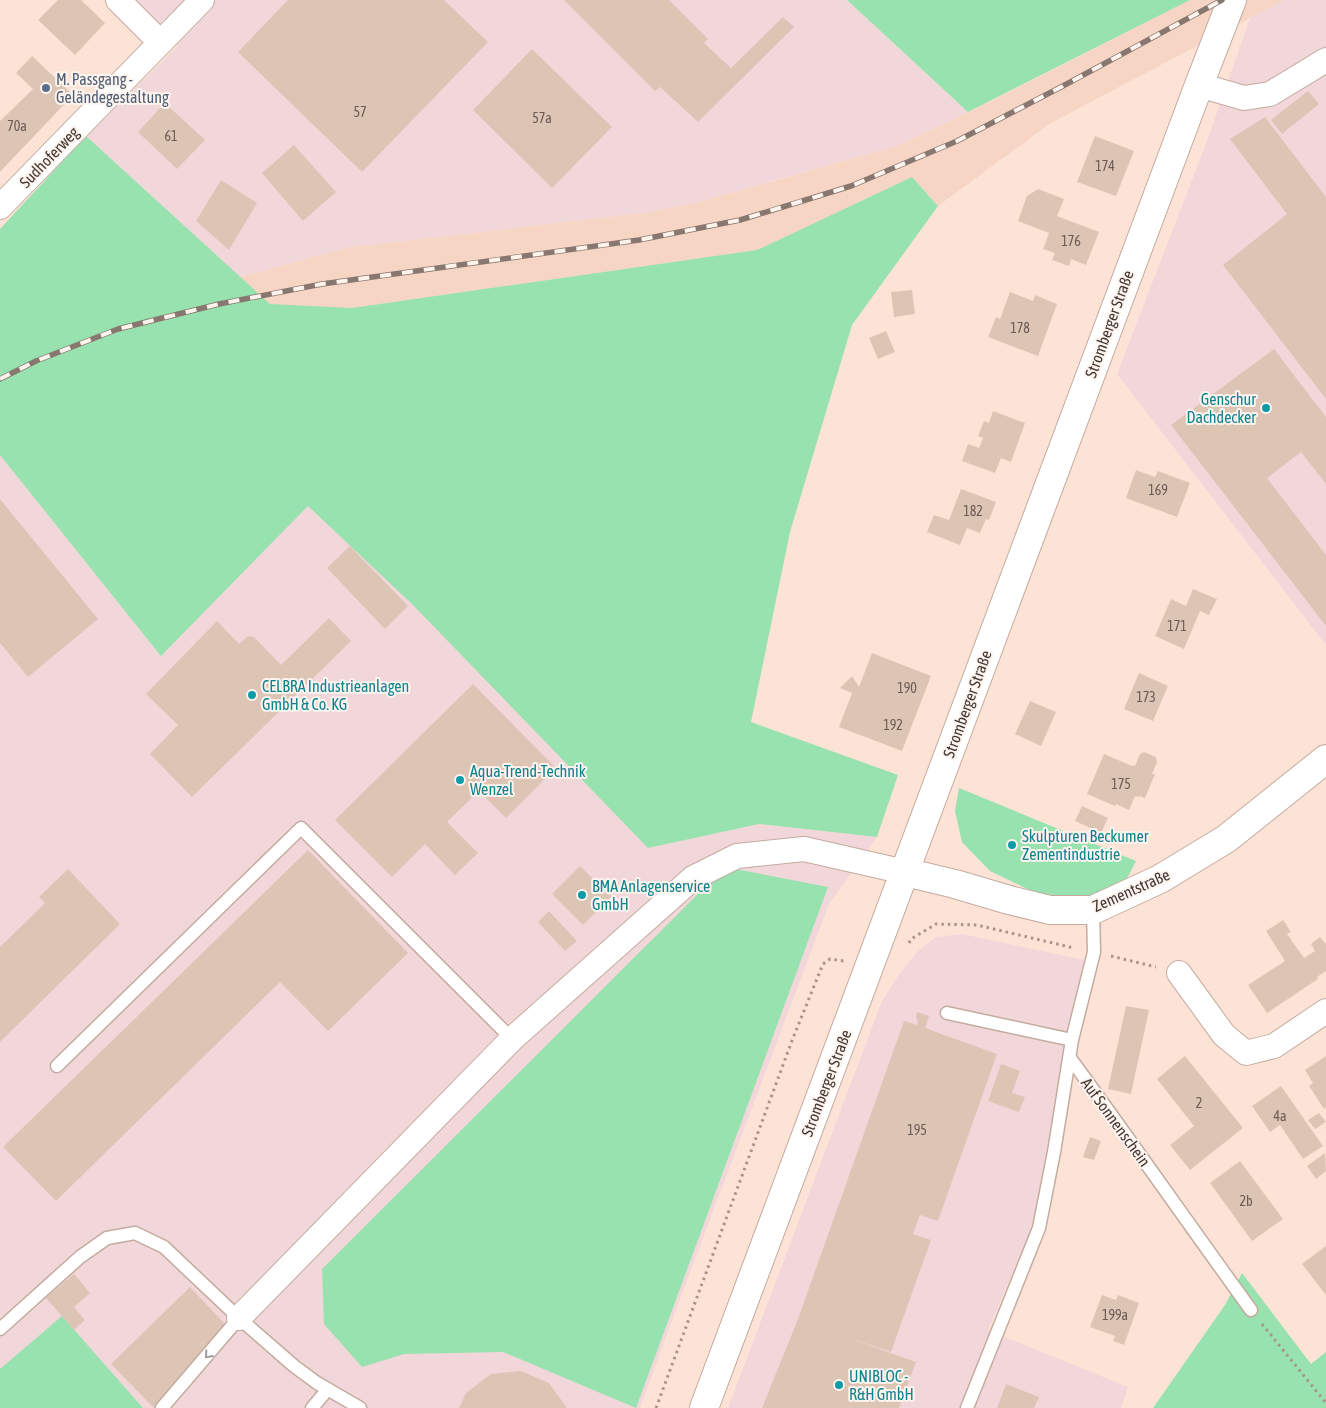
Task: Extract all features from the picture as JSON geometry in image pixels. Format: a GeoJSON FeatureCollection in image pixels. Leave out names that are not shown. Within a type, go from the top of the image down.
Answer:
{"type":"FeatureCollection","features":[{"type":"Feature","properties":{"kind":"main road","name":"Stromberger Straße"},"geometry":{"type":"LineString","coordinates":[[704,1408],[1232,0]]}},
{"type":"Feature","properties":{"kind":"main road","name":"Zementstraße"},"geometry":{"type":"LineString","coordinates":[[905,872],[1050,910],[1093,910],[1160,879],[1226,839],[1326,759]]}},
{"type":"Feature","properties":{"kind":"street"},"geometry":{"type":"LineString","coordinates":[[118,0],[160,42]]}},
{"type":"Feature","properties":{"kind":"street","name":"Sudhoferweg"},"geometry":{"type":"LineString","coordinates":[[0,207],[202,0]]}},
{"type":"Feature","properties":{"kind":"street"},"geometry":{"type":"LineString","coordinates":[[1199,85],[1244,98],[1270,94],[1326,60]]}},
{"type":"Feature","properties":{"kind":"street"},"geometry":{"type":"LineString","coordinates":[[240,1318],[512,1039],[693,878],[737,856],[804,849],[905,872]]}},
{"type":"Feature","properties":{"kind":"street"},"geometry":{"type":"LineString","coordinates":[[1179,973],[1224,1035],[1246,1053],[1274,1046],[1326,1011]]}},
{"type":"Feature","properties":{"kind":"lane"},"geometry":{"type":"LineString","coordinates":[[57,1066],[301,828],[512,1039]]}},
{"type":"Feature","properties":{"kind":"lane"},"geometry":{"type":"LineString","coordinates":[[967,1408],[1039,1228],[1054,1152],[1072,1040],[1094,952],[1093,910]]}},
{"type":"Feature","properties":{"kind":"lane"},"geometry":{"type":"LineString","coordinates":[[947,1013],[1072,1040]]}},
{"type":"Feature","properties":{"kind":"lane","name":"Auf Sonnenschein"},"geometry":{"type":"LineString","coordinates":[[1070,1058],[1250,1310]]}},
{"type":"Feature","properties":{"kind":"lane"},"geometry":{"type":"LineString","coordinates":[[0,1329],[80,1257],[107,1238],[135,1233],[164,1247],[294,1366],[360,1408]]}},
{"type":"Feature","properties":{"kind":"lane"},"geometry":{"type":"LineString","coordinates":[[162,1408],[240,1318]]}},
{"type":"Feature","properties":{"kind":"lane"},"geometry":{"type":"LineString","coordinates":[[312,1408],[328,1389]]}},
{"type":"Feature","properties":{"kind":"path"},"geometry":{"type":"LineString","coordinates":[[1094,952],[1179,973]]}},
{"type":"Feature","properties":{"kind":"path"},"geometry":{"type":"LineString","coordinates":[[1250,1310],[1326,1403]]}},
{"type":"Feature","properties":{"kind":"shaded area"},"geometry":{"type":"Polygon","coordinates":[[[131,0],[847,0],[968,112],[896,146],[699,202],[650,212],[350,247],[240,277],[86,136],[178,46],[131,0]]]}},
{"type":"Feature","properties":{"kind":"shaded area"},"geometry":{"type":"Polygon","coordinates":[[[1190,0],[1284,0],[1049,124],[938,206],[912,177],[757,250],[352,308],[131,300],[240,277],[350,247],[650,212],[699,202],[792,176],[896,146],[992,101],[1190,0]]]}},
{"type":"Feature","properties":{"kind":"shaded area"},"geometry":{"type":"Polygon","coordinates":[[[1284,0],[1326,0],[1326,645],[1117,374],[1207,141],[1250,18],[1284,0]]]}},
{"type":"Feature","properties":{"kind":"shaded area"},"geometry":{"type":"Polygon","coordinates":[[[270,304],[352,308],[648,848],[759,824],[877,837],[829,904],[640,1408],[0,1408],[0,403],[270,304]]]}},
{"type":"Feature","properties":{"kind":"shaded area"},"geometry":{"type":"Polygon","coordinates":[[[962,934],[1085,960],[1033,1226],[988,1330],[1128,1387],[1121,1408],[728,1408],[882,1001],[900,973],[918,951],[936,937],[962,934]]]}},
{"type":"Feature","properties":{"kind":"green space"},"geometry":{"type":"Polygon","coordinates":[[[847,0],[1190,0],[968,112],[847,0]]]}},
{"type":"Feature","properties":{"kind":"green space"},"geometry":{"type":"Polygon","coordinates":[[[86,136],[270,304],[352,308],[757,250],[912,177],[938,206],[852,325],[790,532],[751,722],[898,775],[877,837],[759,824],[648,848],[413,605],[308,506],[161,656],[0,455],[0,229],[86,136]]]}},
{"type":"Feature","properties":{"kind":"green space"},"geometry":{"type":"Polygon","coordinates":[[[959,788],[1136,861],[1121,890],[1089,899],[1036,893],[990,871],[962,842],[955,811],[959,788]]]}},
{"type":"Feature","properties":{"kind":"green space"},"geometry":{"type":"Polygon","coordinates":[[[725,867],[828,887],[636,1408],[503,1352],[404,1354],[362,1367],[324,1324],[322,1269],[725,867]]]}},
{"type":"Feature","properties":{"kind":"green space"},"geometry":{"type":"Polygon","coordinates":[[[1242,1273],[1311,1364],[1326,1352],[1326,1408],[1153,1408],[1225,1305],[1242,1273]]]}},
{"type":"Feature","properties":{"kind":"green space"},"geometry":{"type":"Polygon","coordinates":[[[62,1316],[143,1408],[0,1408],[0,1369],[62,1316]]]}},
{"type":"Feature","properties":{"kind":"building"},"geometry":{"type":"Polygon","coordinates":[[[58,0],[81,0],[105,23],[75,55],[38,20],[58,0]]]}},
{"type":"Feature","properties":{"kind":"building"},"geometry":{"type":"Polygon","coordinates":[[[288,0],[444,0],[488,42],[362,172],[238,52],[288,0]]]}},
{"type":"Feature","properties":{"kind":"building"},"geometry":{"type":"Polygon","coordinates":[[[564,0],[669,0],[708,39],[704,43],[731,68],[783,17],[794,27],[698,122],[660,87],[655,91],[564,0]]]}},
{"type":"Feature","properties":{"kind":"building"},"geometry":{"type":"Polygon","coordinates":[[[532,49],[612,127],[552,188],[473,110],[532,49]]]}},
{"type":"Feature","properties":{"kind":"building"},"geometry":{"type":"Polygon","coordinates":[[[32,56],[73,95],[0,172],[0,121],[33,89],[16,73],[32,56]]]}},
{"type":"Feature","properties":{"kind":"building"},"geometry":{"type":"Polygon","coordinates":[[[1308,91],[1319,104],[1282,134],[1271,120],[1308,91]]]}},
{"type":"Feature","properties":{"kind":"building"},"geometry":{"type":"Polygon","coordinates":[[[165,103],[205,140],[177,169],[138,132],[165,103]]]}},
{"type":"Feature","properties":{"kind":"building"},"geometry":{"type":"Polygon","coordinates":[[[1265,117],[1326,197],[1326,399],[1223,265],[1287,214],[1230,139],[1265,117]]]}},
{"type":"Feature","properties":{"kind":"building"},"geometry":{"type":"Polygon","coordinates":[[[1095,136],[1134,151],[1116,196],[1077,182],[1095,136]]]}},
{"type":"Feature","properties":{"kind":"building"},"geometry":{"type":"Polygon","coordinates":[[[294,145],[336,192],[303,221],[262,173],[294,145]]]}},
{"type":"Feature","properties":{"kind":"building"},"geometry":{"type":"Polygon","coordinates":[[[221,180],[257,203],[229,250],[196,221],[221,180]]]}},
{"type":"Feature","properties":{"kind":"building"},"geometry":{"type":"Polygon","coordinates":[[[1038,189],[1064,199],[1057,216],[1099,232],[1086,265],[1071,259],[1069,266],[1052,260],[1055,253],[1043,249],[1049,233],[1018,221],[1027,196],[1038,189]]]}},
{"type":"Feature","properties":{"kind":"building"},"geometry":{"type":"Polygon","coordinates":[[[912,290],[915,314],[894,317],[891,292],[912,290]]]}},
{"type":"Feature","properties":{"kind":"building"},"geometry":{"type":"Polygon","coordinates":[[[1010,292],[1033,301],[1035,295],[1057,304],[1038,356],[988,337],[996,317],[1000,319],[1010,292]]]}},
{"type":"Feature","properties":{"kind":"building"},"geometry":{"type":"Polygon","coordinates":[[[886,331],[895,352],[878,359],[869,338],[886,331]]]}},
{"type":"Feature","properties":{"kind":"building"},"geometry":{"type":"Polygon","coordinates":[[[1274,349],[1326,417],[1326,484],[1301,452],[1267,478],[1326,555],[1326,626],[1171,425],[1274,349]]]}},
{"type":"Feature","properties":{"kind":"building"},"geometry":{"type":"Polygon","coordinates":[[[993,411],[1025,423],[1011,462],[1001,458],[995,473],[962,461],[968,444],[979,448],[983,438],[978,436],[984,421],[989,423],[993,411]]]}},
{"type":"Feature","properties":{"kind":"building"},"geometry":{"type":"Polygon","coordinates":[[[1136,470],[1155,477],[1158,471],[1190,483],[1177,517],[1126,498],[1136,470]]]}},
{"type":"Feature","properties":{"kind":"building"},"geometry":{"type":"Polygon","coordinates":[[[961,489],[996,502],[989,520],[986,519],[980,533],[967,528],[960,545],[927,532],[934,515],[949,520],[961,489]]]}},
{"type":"Feature","properties":{"kind":"building"},"geometry":{"type":"Polygon","coordinates":[[[0,499],[98,619],[28,677],[0,643],[0,499]]]}},
{"type":"Feature","properties":{"kind":"building"},"geometry":{"type":"Polygon","coordinates":[[[350,546],[408,606],[385,629],[327,568],[350,546]]]}},
{"type":"Feature","properties":{"kind":"building"},"geometry":{"type":"Polygon","coordinates":[[[1193,589],[1217,599],[1209,615],[1200,611],[1184,649],[1155,636],[1171,599],[1186,606],[1193,589]]]}},
{"type":"Feature","properties":{"kind":"building","name":"CELBRA Industrieanlagen GmbH & Co. KG"},"geometry":{"type":"Polygon","coordinates":[[[329,618],[351,641],[192,797],[150,754],[178,725],[146,694],[217,621],[239,644],[248,636],[254,637],[281,665],[329,618]]]}},
{"type":"Feature","properties":{"kind":"building"},"geometry":{"type":"Polygon","coordinates":[[[872,653],[931,676],[902,751],[839,727],[852,693],[840,688],[852,676],[859,687],[872,653]]]}},
{"type":"Feature","properties":{"kind":"building"},"geometry":{"type":"Polygon","coordinates":[[[1139,673],[1168,686],[1153,721],[1124,709],[1139,673]]]}},
{"type":"Feature","properties":{"kind":"building","name":"Aqua-Trend-Technik Wenzel"},"geometry":{"type":"Polygon","coordinates":[[[473,684],[556,768],[506,818],[479,791],[447,822],[478,853],[455,875],[425,844],[392,877],[335,820],[473,684]]]}},
{"type":"Feature","properties":{"kind":"building"},"geometry":{"type":"Polygon","coordinates":[[[1030,701],[1056,712],[1041,746],[1015,734],[1030,701]]]}},
{"type":"Feature","properties":{"kind":"building"},"geometry":{"type":"Polygon","coordinates":[[[1144,752],[1156,757],[1157,762],[1152,774],[1155,774],[1145,798],[1135,796],[1129,810],[1087,794],[1104,754],[1135,766],[1140,754],[1144,752]]]}},
{"type":"Feature","properties":{"kind":"building"},"geometry":{"type":"Polygon","coordinates":[[[1082,806],[1108,818],[1101,833],[1075,821],[1082,806]]]}},
{"type":"Feature","properties":{"kind":"building"},"geometry":{"type":"Polygon","coordinates":[[[308,850],[408,953],[328,1031],[280,982],[56,1201],[3,1147],[308,850]]]}},
{"type":"Feature","properties":{"kind":"building","name":"BMA Anlagenservice GmbH"},"geometry":{"type":"Polygon","coordinates":[[[580,866],[611,897],[583,925],[552,894],[580,866]]]}},
{"type":"Feature","properties":{"kind":"building"},"geometry":{"type":"Polygon","coordinates":[[[68,869],[120,924],[0,1042],[0,947],[45,903],[39,897],[68,869]]]}},
{"type":"Feature","properties":{"kind":"building"},"geometry":{"type":"Polygon","coordinates":[[[549,911],[577,941],[565,951],[538,922],[549,911]]]}},
{"type":"Feature","properties":{"kind":"building"},"geometry":{"type":"Polygon","coordinates":[[[1283,920],[1291,932],[1287,934],[1304,958],[1315,951],[1311,944],[1320,937],[1326,944],[1326,971],[1317,977],[1318,979],[1267,1013],[1248,985],[1285,961],[1266,931],[1283,920]]]}},
{"type":"Feature","properties":{"kind":"building"},"geometry":{"type":"Polygon","coordinates":[[[1126,1006],[1149,1010],[1131,1094],[1108,1089],[1126,1006]]]}},
{"type":"Feature","properties":{"kind":"building"},"geometry":{"type":"Polygon","coordinates":[[[917,1012],[929,1016],[925,1028],[997,1054],[938,1221],[920,1215],[913,1234],[931,1240],[891,1352],[843,1336],[916,1362],[899,1408],[762,1408],[798,1319],[904,1021],[917,1025],[917,1012]]]}},
{"type":"Feature","properties":{"kind":"building"},"geometry":{"type":"Polygon","coordinates":[[[1185,1056],[1243,1128],[1190,1170],[1170,1145],[1194,1126],[1157,1079],[1185,1056]]]}},
{"type":"Feature","properties":{"kind":"building"},"geometry":{"type":"Polygon","coordinates":[[[1326,1056],[1326,1107],[1324,1109],[1309,1086],[1313,1083],[1305,1070],[1326,1056]]]}},
{"type":"Feature","properties":{"kind":"building"},"geometry":{"type":"Polygon","coordinates":[[[1001,1064],[1020,1071],[1012,1093],[1025,1097],[1019,1112],[988,1101],[1001,1064]]]}},
{"type":"Feature","properties":{"kind":"building"},"geometry":{"type":"Polygon","coordinates":[[[1281,1086],[1323,1146],[1303,1159],[1280,1125],[1270,1132],[1252,1106],[1281,1086]]]}},
{"type":"Feature","properties":{"kind":"building"},"geometry":{"type":"Polygon","coordinates":[[[1319,1113],[1326,1122],[1315,1129],[1308,1120],[1319,1113]]]}},
{"type":"Feature","properties":{"kind":"building"},"geometry":{"type":"Polygon","coordinates":[[[1090,1137],[1101,1141],[1094,1160],[1083,1157],[1090,1137]]]}},
{"type":"Feature","properties":{"kind":"building"},"geometry":{"type":"Polygon","coordinates":[[[1325,1153],[1326,1171],[1316,1179],[1307,1166],[1325,1153]]]}},
{"type":"Feature","properties":{"kind":"building"},"geometry":{"type":"Polygon","coordinates":[[[1240,1161],[1283,1219],[1252,1241],[1210,1183],[1240,1161]]]}},
{"type":"Feature","properties":{"kind":"building"},"geometry":{"type":"Polygon","coordinates":[[[1326,1246],[1326,1295],[1302,1264],[1326,1246]]]}},
{"type":"Feature","properties":{"kind":"building"},"geometry":{"type":"Polygon","coordinates":[[[74,1274],[90,1293],[74,1307],[85,1320],[74,1330],[46,1298],[74,1274]]]}},
{"type":"Feature","properties":{"kind":"building"},"geometry":{"type":"Polygon","coordinates":[[[190,1287],[227,1326],[154,1408],[111,1364],[190,1287]]]}},
{"type":"Feature","properties":{"kind":"building"},"geometry":{"type":"Polygon","coordinates":[[[1102,1295],[1116,1300],[1118,1295],[1139,1303],[1124,1345],[1113,1341],[1115,1336],[1090,1327],[1102,1295]]]}},
{"type":"Feature","properties":{"kind":"building"},"geometry":{"type":"Polygon","coordinates":[[[521,1371],[549,1383],[567,1408],[459,1408],[466,1393],[491,1374],[521,1371]]]}},
{"type":"Feature","properties":{"kind":"building"},"geometry":{"type":"Polygon","coordinates":[[[1006,1384],[1039,1397],[1034,1408],[997,1408],[1006,1384]]]}},
{"type":"Feature","properties":{"kind":"railway"},"geometry":{"type":"LineString","coordinates":[[0,379],[36,361],[118,329],[219,304],[322,284],[639,240],[740,220],[851,186],[957,141],[1222,0]]}},
{"type":"Feature","properties":{"kind":"place","name":"M. Passgang - Geländegestaltung"},"geometry":{"type":"Point","coordinates":[46,88]}},
{"type":"Feature","properties":{"kind":"place","name":"Genschur Dachdecker"},"geometry":{"type":"Point","coordinates":[1266,408]}},
{"type":"Feature","properties":{"kind":"place","name":"CELBRA Industrieanlagen GmbH & Co. KG"},"geometry":{"type":"Point","coordinates":[252,695]}},
{"type":"Feature","properties":{"kind":"place","name":"Aqua-Trend-Technik Wenzel"},"geometry":{"type":"Point","coordinates":[460,780]}},
{"type":"Feature","properties":{"kind":"place","name":"Skulpturen Beckumer Zementindustrie"},"geometry":{"type":"Point","coordinates":[1012,845]}},
{"type":"Feature","properties":{"kind":"place","name":"BMA Anlagenservice GmbH"},"geometry":{"type":"Point","coordinates":[582,895]}},
{"type":"Feature","properties":{"kind":"place","name":"UNIBLOC - R&H GmbH"},"geometry":{"type":"Point","coordinates":[839,1385]}}]}
